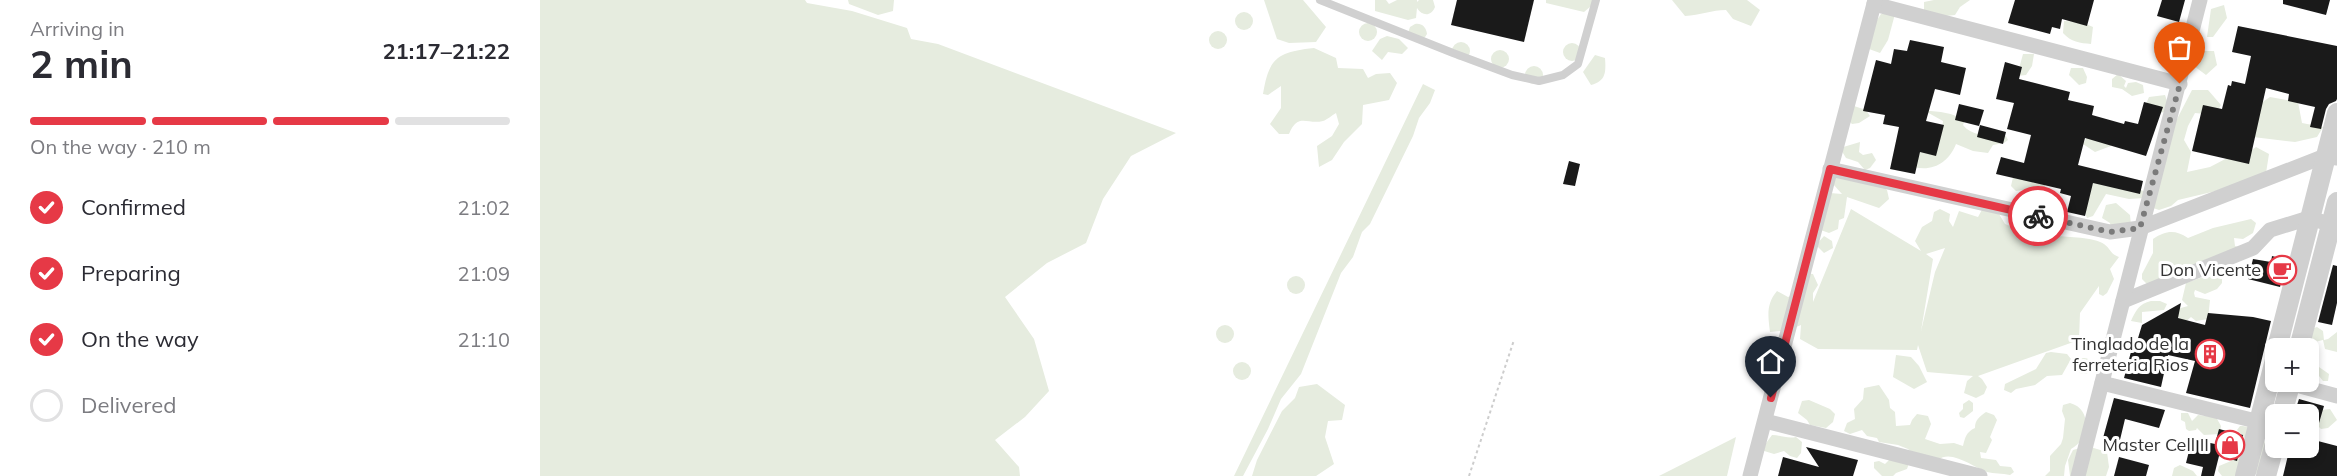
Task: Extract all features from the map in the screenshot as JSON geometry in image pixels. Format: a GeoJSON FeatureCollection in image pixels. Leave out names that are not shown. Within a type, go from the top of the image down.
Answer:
{"type":"FeatureCollection","features":[{"type":"Feature","properties":{"kind":"street"},"geometry":{"type":"LineString","coordinates":[[2078,476],[2200,0]]}},
{"type":"Feature","properties":{"kind":"street"},"geometry":{"type":"LineString","coordinates":[[1750,476],[1875,2],[2180,84]]}},
{"type":"Feature","properties":{"kind":"street"},"geometry":{"type":"LineString","coordinates":[[2279,338],[2309,218],[2331,157],[2337,113]]}},
{"type":"Feature","properties":{"kind":"street"},"geometry":{"type":"LineString","coordinates":[[1830,169],[2110,232],[2140,228],[2331,157]]}},
{"type":"Feature","properties":{"kind":"street"},"geometry":{"type":"LineString","coordinates":[[2302,338],[2334,225],[2337,202]]}},
{"type":"Feature","properties":{"kind":"street"},"geometry":{"type":"LineString","coordinates":[[2123,301],[2253,248],[2270,230],[2309,218],[2334,225]]}},
{"type":"Feature","properties":{"kind":"street"},"geometry":{"type":"LineString","coordinates":[[2102,383],[2265,424]]}},
{"type":"Feature","properties":{"kind":"street"},"geometry":{"type":"LineString","coordinates":[[2319,391],[2337,396]]}},
{"type":"Feature","properties":{"kind":"street"},"geometry":{"type":"LineString","coordinates":[[1765,421],[1980,476]]}},
{"type":"Feature","properties":{"kind":"street"},"geometry":{"type":"LineString","coordinates":[[2245,476],[2265,429]]}},
{"type":"Feature","properties":{"kind":"street"},"geometry":{"type":"LineString","coordinates":[[2266,476],[2271,458]]}},
{"type":"Feature","properties":{"kind":"lane"},"geometry":{"type":"LineString","coordinates":[[1320,0],[1463,57],[1512,75],[1539,81],[1563,75],[1578,64],[1596,0]]}},
{"type":"Feature","properties":{"kind":"path"},"geometry":{"type":"LineString","coordinates":[[1469,476],[1514,340]]}},
{"type":"Feature","properties":{"kind":"shaded area"},"geometry":{"type":"Polygon","coordinates":[[[540,0],[805,0],[807,3],[852,11],[907,28],[911,39],[938,44],[1176,133],[1131,156],[1103,199],[1086,243],[1047,263],[1005,297],[1034,339],[1049,391],[1025,417],[995,440],[1019,467],[1020,476],[540,476],[540,0]]]}},
{"type":"Feature","properties":{"kind":"shaded area"},"geometry":{"type":"Polygon","coordinates":[[[848,0],[894,0],[893,11],[878,15],[849,4],[848,0]]]}},
{"type":"Feature","properties":{"kind":"shaded area"},"geometry":{"type":"Polygon","coordinates":[[[1264,0],[1303,0],[1326,27],[1316,42],[1289,43],[1277,39],[1264,0]]]}},
{"type":"Feature","properties":{"kind":"shaded area"},"geometry":{"type":"Polygon","coordinates":[[[1375,0],[1386,0],[1389,4],[1397,0],[1417,0],[1417,2],[1433,0],[1435,7],[1426,14],[1421,13],[1417,8],[1416,18],[1408,20],[1375,11],[1375,0]]]}},
{"type":"Feature","properties":{"kind":"shaded area"},"geometry":{"type":"Polygon","coordinates":[[[1546,0],[1598,0],[1584,12],[1546,3],[1546,0]]]}},
{"type":"Feature","properties":{"kind":"shaded area"},"geometry":{"type":"Polygon","coordinates":[[[1672,0],[1747,0],[1760,10],[1751,26],[1733,19],[1726,10],[1685,16],[1672,0]]]}},
{"type":"Feature","properties":{"kind":"shaded area"},"geometry":{"type":"Polygon","coordinates":[[[1970,0],[1960,7],[1955,15],[1936,17],[1924,11],[1924,2],[1970,0]]]}},
{"type":"Feature","properties":{"kind":"shaded area"},"geometry":{"type":"Polygon","coordinates":[[[2224,5],[2227,18],[2213,37],[2207,37],[2211,9],[2224,5]]]}},
{"type":"Feature","properties":{"kind":"shaded area"},"geometry":{"type":"Polygon","coordinates":[[[1244,12],[1250,15],[1253,21],[1250,27],[1244,30],[1238,27],[1235,21],[1238,15],[1244,12]]]}},
{"type":"Feature","properties":{"kind":"shaded area"},"geometry":{"type":"Polygon","coordinates":[[[1881,14],[1895,14],[1888,40],[1880,53],[1869,49],[1866,37],[1881,14]]]}},
{"type":"Feature","properties":{"kind":"shaded area"},"geometry":{"type":"Polygon","coordinates":[[[2064,21],[2081,22],[2093,27],[2091,44],[2076,42],[2066,36],[2063,33],[2064,21]]]}},
{"type":"Feature","properties":{"kind":"shaded area"},"geometry":{"type":"Polygon","coordinates":[[[1368,23],[1374,26],[1377,32],[1374,38],[1368,41],[1362,38],[1359,32],[1362,26],[1368,23]]]}},
{"type":"Feature","properties":{"kind":"shaded area"},"geometry":{"type":"Polygon","coordinates":[[[1415,24],[1422,25],[1426,29],[1427,34],[1423,40],[1408,33],[1410,27],[1415,24]]]}},
{"type":"Feature","properties":{"kind":"shaded area"},"geometry":{"type":"Polygon","coordinates":[[[1218,31],[1224,34],[1227,40],[1224,46],[1218,49],[1212,46],[1209,40],[1212,34],[1218,31]]]}},
{"type":"Feature","properties":{"kind":"shaded area"},"geometry":{"type":"Polygon","coordinates":[[[1387,36],[1399,39],[1408,48],[1402,54],[1388,52],[1382,60],[1372,51],[1380,39],[1387,36]]]}},
{"type":"Feature","properties":{"kind":"shaded area"},"geometry":{"type":"Polygon","coordinates":[[[1461,42],[1467,45],[1470,51],[1467,57],[1461,60],[1455,57],[1452,51],[1455,45],[1461,42]]]}},
{"type":"Feature","properties":{"kind":"shaded area"},"geometry":{"type":"Polygon","coordinates":[[[1572,43],[1578,46],[1581,52],[1578,58],[1572,61],[1566,58],[1563,52],[1566,46],[1572,43]]]}},
{"type":"Feature","properties":{"kind":"shaded area"},"geometry":{"type":"Polygon","coordinates":[[[1314,48],[1336,58],[1338,68],[1363,69],[1368,78],[1376,74],[1390,73],[1397,83],[1389,100],[1363,105],[1362,124],[1344,142],[1332,160],[1319,167],[1317,146],[1332,136],[1339,124],[1336,113],[1323,121],[1299,121],[1292,127],[1289,134],[1279,134],[1270,124],[1281,108],[1281,86],[1268,95],[1263,94],[1268,72],[1277,59],[1291,52],[1314,48]]]}},
{"type":"Feature","properties":{"kind":"shaded area"},"geometry":{"type":"Polygon","coordinates":[[[1500,50],[1506,53],[1509,59],[1506,65],[1500,68],[1494,65],[1491,59],[1494,53],[1500,50]]]}},
{"type":"Feature","properties":{"kind":"shaded area"},"geometry":{"type":"Polygon","coordinates":[[[2201,51],[2214,51],[2217,65],[2206,75],[2194,66],[2201,51]]]}},
{"type":"Feature","properties":{"kind":"shaded area"},"geometry":{"type":"Polygon","coordinates":[[[2023,54],[2034,54],[2032,66],[2026,75],[2017,76],[2023,54]]]}},
{"type":"Feature","properties":{"kind":"shaded area"},"geometry":{"type":"Polygon","coordinates":[[[1595,55],[1605,58],[1605,72],[1600,81],[1591,85],[1583,72],[1595,55]]]}},
{"type":"Feature","properties":{"kind":"shaded area"},"geometry":{"type":"Polygon","coordinates":[[[1534,66],[1540,69],[1543,75],[1540,81],[1534,84],[1528,81],[1525,75],[1528,69],[1534,66]]]}},
{"type":"Feature","properties":{"kind":"shaded area"},"geometry":{"type":"Polygon","coordinates":[[[2071,68],[2083,68],[2087,77],[2086,83],[2079,85],[2069,75],[2071,68]]]}},
{"type":"Feature","properties":{"kind":"shaded area"},"geometry":{"type":"Polygon","coordinates":[[[2118,74],[2126,81],[2124,86],[2126,88],[2128,83],[2136,82],[2143,85],[2144,93],[2132,96],[2122,89],[2112,87],[2112,79],[2118,74]]]}},
{"type":"Feature","properties":{"kind":"shaded area"},"geometry":{"type":"Polygon","coordinates":[[[1423,84],[1435,90],[1430,103],[1419,118],[1413,136],[1370,224],[1362,232],[1353,257],[1341,273],[1301,374],[1281,399],[1243,476],[1234,476],[1423,84]]]}},
{"type":"Feature","properties":{"kind":"shaded area"},"geometry":{"type":"Polygon","coordinates":[[[2192,90],[2208,90],[2221,105],[2215,115],[2195,113],[2188,126],[2184,140],[2191,152],[2187,172],[2210,167],[2231,156],[2245,155],[2256,147],[2269,154],[2266,173],[2216,191],[2178,200],[2171,206],[2159,210],[2153,208],[2176,121],[2192,90]]]}},
{"type":"Feature","properties":{"kind":"shaded area"},"geometry":{"type":"Polygon","coordinates":[[[2165,95],[2168,104],[2167,112],[2156,113],[2146,104],[2149,97],[2165,95]]]}},
{"type":"Feature","properties":{"kind":"shaded area"},"geometry":{"type":"Polygon","coordinates":[[[2270,97],[2298,102],[2302,123],[2323,127],[2317,137],[2295,142],[2253,137],[2261,103],[2270,97]]]}},
{"type":"Feature","properties":{"kind":"shaded area"},"geometry":{"type":"Polygon","coordinates":[[[1848,104],[1866,110],[1870,116],[1859,123],[1852,124],[1848,104]]]}},
{"type":"Feature","properties":{"kind":"shaded area"},"geometry":{"type":"Polygon","coordinates":[[[1925,111],[1955,116],[1965,120],[1963,125],[1972,132],[2006,136],[2008,140],[1993,145],[1988,153],[1973,151],[1956,144],[1945,161],[1940,164],[1928,168],[1914,167],[1916,151],[1942,129],[1943,121],[1925,111]]]}},
{"type":"Feature","properties":{"kind":"shaded area"},"geometry":{"type":"Polygon","coordinates":[[[2092,129],[2113,136],[2111,146],[2095,152],[2083,144],[2092,129]]]}},
{"type":"Feature","properties":{"kind":"shaded area"},"geometry":{"type":"Polygon","coordinates":[[[1860,142],[1859,152],[1863,155],[1872,153],[1876,160],[1870,168],[1865,170],[1858,162],[1846,158],[1840,148],[1860,142]]]}},
{"type":"Feature","properties":{"kind":"shaded area"},"geometry":{"type":"Polygon","coordinates":[[[2014,173],[2046,181],[2043,193],[2029,195],[2024,190],[2016,191],[2011,186],[2014,173]]]}},
{"type":"Feature","properties":{"kind":"shaded area"},"geometry":{"type":"Polygon","coordinates":[[[1833,177],[1877,183],[1887,190],[1889,199],[1879,208],[1847,197],[1844,218],[1839,220],[1838,229],[1829,233],[1815,228],[1830,193],[1842,194],[1833,184],[1833,177]]]}},
{"type":"Feature","properties":{"kind":"shaded area"},"geometry":{"type":"Polygon","coordinates":[[[2095,179],[2128,185],[2146,192],[2145,198],[2129,199],[2106,194],[2093,216],[2087,218],[2085,203],[2095,179]]]}},
{"type":"Feature","properties":{"kind":"shaded area"},"geometry":{"type":"Polygon","coordinates":[[[2116,203],[2130,215],[2131,225],[2111,228],[2110,223],[2102,218],[2106,205],[2116,203]]]}},
{"type":"Feature","properties":{"kind":"shaded area"},"geometry":{"type":"Polygon","coordinates":[[[1984,206],[1999,214],[2005,224],[2010,226],[2016,219],[2030,221],[2038,224],[2048,236],[2055,239],[2056,236],[2094,240],[2104,244],[2119,257],[2110,269],[2114,279],[2107,293],[2103,296],[2099,294],[2099,286],[2080,313],[2079,340],[1978,376],[1987,387],[1984,394],[1976,398],[1964,393],[1967,381],[1973,376],[1927,372],[1918,345],[1917,350],[1818,349],[1800,339],[1801,325],[1789,330],[1770,332],[1769,310],[1773,296],[1777,291],[1788,297],[1793,295],[1804,273],[1813,274],[1818,285],[1813,293],[1813,302],[1851,209],[1921,251],[1915,241],[1922,227],[1932,221],[1934,212],[1940,209],[1950,214],[1949,221],[1953,227],[1959,211],[1978,217],[1984,206]],[[1945,248],[1926,254],[1933,259],[1921,331],[1935,272],[1945,248]]]}},
{"type":"Feature","properties":{"kind":"shaded area"},"geometry":{"type":"Polygon","coordinates":[[[2251,219],[2256,223],[2253,233],[2243,239],[2234,238],[2235,246],[2239,247],[2149,286],[2142,279],[2142,274],[2153,253],[2153,239],[2158,236],[2171,232],[2188,238],[2213,228],[2251,219]]]}},
{"type":"Feature","properties":{"kind":"shaded area"},"geometry":{"type":"Polygon","coordinates":[[[1824,236],[1832,241],[1833,248],[1824,253],[1816,245],[1824,236]]]}},
{"type":"Feature","properties":{"kind":"shaded area"},"geometry":{"type":"Polygon","coordinates":[[[2215,268],[2222,270],[2222,283],[2217,289],[2205,294],[2195,290],[2194,293],[2195,297],[2210,300],[2208,319],[2196,321],[2191,317],[2184,323],[2176,315],[2177,309],[2188,306],[2182,300],[2186,283],[2210,277],[2215,268]]]}},
{"type":"Feature","properties":{"kind":"shaded area"},"geometry":{"type":"Polygon","coordinates":[[[1296,276],[1304,281],[1305,285],[1300,293],[1296,294],[1288,289],[1287,285],[1292,277],[1296,276]]]}},
{"type":"Feature","properties":{"kind":"shaded area"},"geometry":{"type":"Polygon","coordinates":[[[2151,301],[2167,304],[2164,310],[2142,312],[2142,323],[2131,321],[2138,308],[2151,301]]]}},
{"type":"Feature","properties":{"kind":"shaded area"},"geometry":{"type":"Polygon","coordinates":[[[1225,325],[1231,328],[1234,334],[1231,340],[1225,343],[1219,340],[1216,334],[1219,328],[1225,325]]]}},
{"type":"Feature","properties":{"kind":"shaded area"},"geometry":{"type":"Polygon","coordinates":[[[2317,327],[2323,331],[2324,340],[2337,332],[2337,352],[2325,349],[2323,340],[2319,341],[2319,338],[2308,338],[2317,327]]]}},
{"type":"Feature","properties":{"kind":"shaded area"},"geometry":{"type":"Polygon","coordinates":[[[2046,353],[2067,354],[2071,359],[2062,375],[2047,376],[2035,385],[2016,389],[2011,393],[2004,390],[2005,384],[2036,369],[2046,353]]]}},
{"type":"Feature","properties":{"kind":"shaded area"},"geometry":{"type":"Polygon","coordinates":[[[1896,355],[1911,357],[1919,366],[1927,382],[1914,389],[1893,377],[1896,355]]]}},
{"type":"Feature","properties":{"kind":"shaded area"},"geometry":{"type":"Polygon","coordinates":[[[2081,358],[2087,358],[2092,366],[2090,372],[2081,374],[2076,369],[2076,363],[2081,358]]]}},
{"type":"Feature","properties":{"kind":"shaded area"},"geometry":{"type":"Polygon","coordinates":[[[1242,362],[1248,365],[1251,371],[1248,377],[1242,380],[1236,377],[1233,371],[1236,365],[1242,362]]]}},
{"type":"Feature","properties":{"kind":"shaded area"},"geometry":{"type":"Polygon","coordinates":[[[2319,367],[2329,374],[2328,381],[2323,381],[2319,376],[2319,367]]]}},
{"type":"Feature","properties":{"kind":"shaded area"},"geometry":{"type":"Polygon","coordinates":[[[1317,384],[1345,405],[1342,420],[1328,421],[1325,437],[1334,464],[1316,476],[1252,476],[1257,460],[1282,411],[1295,398],[1299,387],[1317,384]]]}},
{"type":"Feature","properties":{"kind":"shaded area"},"geometry":{"type":"Polygon","coordinates":[[[1879,385],[1889,400],[1890,408],[1895,412],[1896,426],[1910,425],[1917,414],[1928,416],[1931,424],[1925,439],[1940,444],[1954,443],[1963,446],[1966,436],[1975,428],[1979,417],[1986,412],[1994,415],[1997,420],[1990,437],[1992,440],[1986,453],[1980,452],[1981,458],[1996,460],[2000,466],[2011,467],[2014,472],[2010,475],[1987,472],[1956,458],[1943,457],[1938,460],[1912,453],[1898,445],[1879,442],[1877,438],[1867,436],[1862,430],[1850,434],[1844,431],[1847,423],[1855,419],[1854,409],[1863,399],[1864,388],[1879,385]]]}},
{"type":"Feature","properties":{"kind":"shaded area"},"geometry":{"type":"Polygon","coordinates":[[[1809,400],[1830,409],[1835,414],[1833,422],[1826,428],[1810,425],[1798,413],[1802,401],[1809,400]]]}},
{"type":"Feature","properties":{"kind":"shaded area"},"geometry":{"type":"Polygon","coordinates":[[[1969,400],[1973,403],[1973,411],[1964,418],[1960,417],[1959,413],[1963,409],[1963,404],[1969,400]]]}},
{"type":"Feature","properties":{"kind":"shaded area"},"geometry":{"type":"Polygon","coordinates":[[[2070,403],[2082,411],[2086,425],[2085,432],[2082,439],[2071,449],[2064,476],[2045,476],[2050,471],[2050,456],[2061,444],[2063,438],[2065,419],[2062,411],[2063,405],[2070,403]]]}},
{"type":"Feature","properties":{"kind":"shaded area"},"geometry":{"type":"Polygon","coordinates":[[[2330,409],[2337,420],[2328,428],[2319,427],[2321,410],[2330,409]]]}},
{"type":"Feature","properties":{"kind":"shaded area"},"geometry":{"type":"Polygon","coordinates":[[[2181,413],[2188,413],[2192,421],[2198,415],[2216,417],[2221,426],[2220,434],[2204,435],[2197,428],[2189,431],[2186,429],[2185,422],[2181,420],[2181,413]]]}},
{"type":"Feature","properties":{"kind":"shaded area"},"geometry":{"type":"Polygon","coordinates":[[[2240,426],[2248,427],[2262,436],[2265,445],[2259,472],[2255,474],[2238,471],[2235,476],[2222,476],[2218,471],[2219,466],[2231,461],[2230,451],[2246,439],[2237,430],[2240,426]]]}},
{"type":"Feature","properties":{"kind":"shaded area"},"geometry":{"type":"Polygon","coordinates":[[[1772,435],[1796,437],[1802,442],[1801,453],[1797,458],[1784,451],[1774,454],[1761,450],[1772,435]]]}},
{"type":"Feature","properties":{"kind":"shaded area"},"geometry":{"type":"Polygon","coordinates":[[[1736,437],[1727,476],[1659,476],[1736,437]]]}},
{"type":"Feature","properties":{"kind":"shaded area"},"geometry":{"type":"Polygon","coordinates":[[[2087,446],[2107,452],[2109,467],[2106,476],[2070,476],[2068,460],[2073,450],[2087,446]]]}},
{"type":"Feature","properties":{"kind":"shaded area"},"geometry":{"type":"Polygon","coordinates":[[[1892,457],[1909,463],[1907,469],[1893,476],[1882,476],[1874,468],[1874,462],[1879,461],[1885,464],[1892,457]]]}},
{"type":"Feature","properties":{"kind":"shaded area"},"geometry":{"type":"Polygon","coordinates":[[[2180,465],[2193,471],[2197,476],[2172,476],[2174,468],[2180,465]]]}},
{"type":"Feature","properties":{"kind":"building"},"geometry":{"type":"Polygon","coordinates":[[[1457,0],[1534,0],[1524,42],[1451,25],[1457,0]]]}},
{"type":"Feature","properties":{"kind":"building"},"geometry":{"type":"Polygon","coordinates":[[[2015,0],[2094,0],[2087,26],[2062,19],[2060,29],[2052,27],[2050,34],[2008,23],[2015,0]]]}},
{"type":"Feature","properties":{"kind":"building"},"geometry":{"type":"Polygon","coordinates":[[[2162,0],[2185,0],[2179,22],[2157,16],[2162,0]]]}},
{"type":"Feature","properties":{"kind":"building"},"geometry":{"type":"Polygon","coordinates":[[[2283,0],[2330,0],[2326,15],[2283,4],[2283,0]]]}},
{"type":"Feature","properties":{"kind":"building"},"geometry":{"type":"Polygon","coordinates":[[[2238,26],[2337,46],[2337,99],[2326,109],[2321,129],[2310,127],[2315,107],[2288,101],[2289,94],[2266,88],[2249,164],[2192,151],[2203,105],[2222,109],[2228,85],[2231,86],[2232,81],[2245,84],[2251,56],[2232,52],[2238,26]]]}},
{"type":"Feature","properties":{"kind":"building"},"geometry":{"type":"Polygon","coordinates":[[[1910,40],[1944,47],[1941,62],[1966,68],[1960,95],[1935,89],[1926,121],[1944,125],[1936,156],[1920,152],[1915,174],[1890,169],[1899,127],[1883,124],[1885,115],[1863,111],[1876,60],[1891,64],[1894,49],[1907,51],[1910,40]]]}},
{"type":"Feature","properties":{"kind":"building"},"geometry":{"type":"Polygon","coordinates":[[[2005,62],[2022,67],[2019,79],[2070,92],[2068,100],[2094,106],[2092,115],[2124,124],[2125,121],[2138,124],[2144,102],[2163,107],[2146,156],[2085,138],[2078,165],[2143,181],[2140,194],[2093,183],[2085,216],[2067,212],[2071,196],[2060,193],[2061,189],[1996,174],[2001,157],[2024,163],[2031,135],[2007,129],[2014,103],[1996,99],[2005,62]]]}},
{"type":"Feature","properties":{"kind":"building"},"geometry":{"type":"Polygon","coordinates":[[[1959,104],[1984,110],[1979,126],[1955,120],[1959,104]]]}},
{"type":"Feature","properties":{"kind":"building"},"geometry":{"type":"Polygon","coordinates":[[[1980,125],[2006,132],[2003,144],[1977,137],[1980,125]]]}},
{"type":"Feature","properties":{"kind":"building"},"geometry":{"type":"Polygon","coordinates":[[[1569,161],[1580,164],[1575,186],[1563,184],[1569,161]]]}},
{"type":"Feature","properties":{"kind":"building"},"geometry":{"type":"Polygon","coordinates":[[[2272,256],[2287,260],[2280,287],[2248,279],[2253,259],[2271,262],[2272,256]]]}},
{"type":"Feature","properties":{"kind":"building"},"geometry":{"type":"Polygon","coordinates":[[[2333,265],[2337,266],[2337,303],[2332,325],[2318,322],[2333,265]]]}},
{"type":"Feature","properties":{"kind":"building"},"geometry":{"type":"Polygon","coordinates":[[[2181,303],[2178,318],[2205,325],[2208,313],[2271,321],[2265,338],[2250,408],[2186,393],[2195,361],[2168,355],[2161,387],[2124,378],[2132,348],[2135,348],[2142,325],[2181,303]]]}},
{"type":"Feature","properties":{"kind":"building"},"geometry":{"type":"Polygon","coordinates":[[[2114,398],[2165,410],[2159,428],[2125,419],[2119,444],[2103,438],[2114,398]]]}},
{"type":"Feature","properties":{"kind":"building"},"geometry":{"type":"Polygon","coordinates":[[[2299,399],[2317,404],[2297,404],[2299,399]]]}},
{"type":"Feature","properties":{"kind":"building"},"geometry":{"type":"Polygon","coordinates":[[[2319,405],[2324,406],[2319,423],[2319,405]]]}},
{"type":"Feature","properties":{"kind":"building"},"geometry":{"type":"Polygon","coordinates":[[[2219,429],[2243,435],[2237,461],[2219,456],[2214,476],[2201,476],[2203,467],[2186,463],[2192,439],[2215,444],[2219,429]]]}},
{"type":"Feature","properties":{"kind":"building"},"geometry":{"type":"Polygon","coordinates":[[[2319,441],[2337,446],[2337,476],[2283,476],[2287,458],[2319,458],[2319,441]]]}},
{"type":"Feature","properties":{"kind":"building"},"geometry":{"type":"Polygon","coordinates":[[[1806,447],[1858,460],[1853,476],[1778,476],[1783,457],[1819,467],[1806,447]]]}},
{"type":"Feature","properties":{"kind":"building"},"geometry":{"type":"Polygon","coordinates":[[[2119,457],[2149,465],[2146,476],[2114,476],[2119,457]]]}},
{"type":"Feature","properties":{"kind":"way so far"},"geometry":{"type":"LineString","coordinates":[[2038,216],[2110,232],[2140,228],[2180,84]]}},
{"type":"Feature","properties":{"kind":"place","name":"Don Vicente"},"geometry":{"type":"Point","coordinates":[2282,270]}},
{"type":"Feature","properties":{"kind":"place","name":"Tinglado de la ferreteria Rios"},"geometry":{"type":"Point","coordinates":[2210,354]}},
{"type":"Feature","properties":{"kind":"place","name":"Master Cell II"},"geometry":{"type":"Point","coordinates":[2230,445]}},
{"type":"Feature","properties":{"kind":"route"},"geometry":{"type":"LineString","coordinates":[[1771,398],[1830,169],[2038,216]]}}]}
